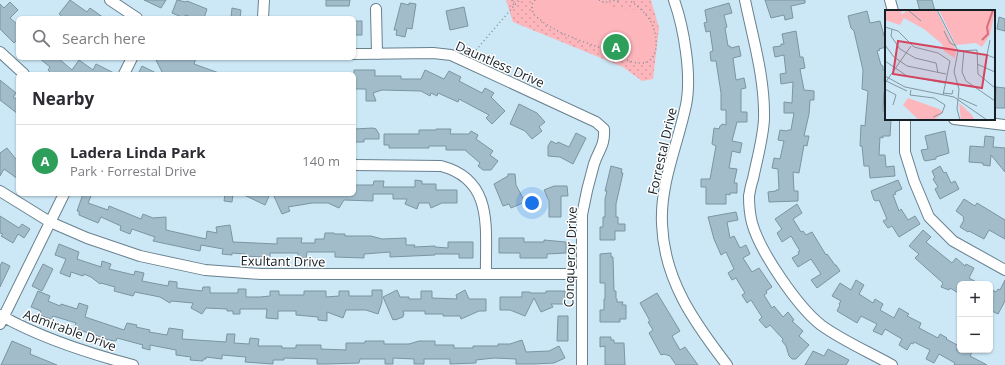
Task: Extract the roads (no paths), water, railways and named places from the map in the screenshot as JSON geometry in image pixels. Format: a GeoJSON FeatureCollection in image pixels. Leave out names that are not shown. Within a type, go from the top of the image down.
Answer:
{"type":"FeatureCollection","features":[{"type":"Feature","properties":{"kind":"street"},"geometry":{"type":"LineString","coordinates":[[110,0],[134,16]]}},
{"type":"Feature","properties":{"kind":"street"},"geometry":{"type":"LineString","coordinates":[[263,16],[264,0]]}},
{"type":"Feature","properties":{"kind":"street","name":"Forrestal Drive"},"geometry":{"type":"LineString","coordinates":[[676,0],[685,46],[688,89],[686,104],[665,186],[662,223],[664,241],[672,275],[679,293],[688,310],[727,365]]}},
{"type":"Feature","properties":{"kind":"street"},"geometry":{"type":"LineString","coordinates":[[744,0],[760,68],[764,120],[749,195],[752,223],[756,234],[767,256],[808,314],[835,334],[892,365]]}},
{"type":"Feature","properties":{"kind":"street"},"geometry":{"type":"LineString","coordinates":[[890,0],[893,10]]}},
{"type":"Feature","properties":{"kind":"street"},"geometry":{"type":"LineString","coordinates":[[376,9],[377,54]]}},
{"type":"Feature","properties":{"kind":"street"},"geometry":{"type":"LineString","coordinates":[[0,52],[22,72]]}},
{"type":"Feature","properties":{"kind":"street","name":"Dauntless Drive"},"geometry":{"type":"LineString","coordinates":[[356,54],[433,53],[451,55],[596,122],[604,129]]}},
{"type":"Feature","properties":{"kind":"street"},"geometry":{"type":"LineString","coordinates":[[125,72],[131,60]]}},
{"type":"Feature","properties":{"kind":"street"},"geometry":{"type":"LineString","coordinates":[[905,120],[906,152],[914,181],[929,217],[953,241],[1005,270]]}},
{"type":"Feature","properties":{"kind":"street"},"geometry":{"type":"LineString","coordinates":[[962,120],[1005,125]]}},
{"type":"Feature","properties":{"kind":"street","name":"Conqueror Drive"},"geometry":{"type":"LineString","coordinates":[[582,365],[582,215],[595,162],[605,138],[604,129]]}},
{"type":"Feature","properties":{"kind":"street"},"geometry":{"type":"LineString","coordinates":[[356,165],[441,166],[454,169],[465,177],[474,186],[481,197],[485,212],[486,274]]}},
{"type":"Feature","properties":{"kind":"street","name":"Exultant Drive"},"geometry":{"type":"LineString","coordinates":[[0,191],[50,222],[87,238],[132,253],[205,270],[261,274],[581,274]]}},
{"type":"Feature","properties":{"kind":"street"},"geometry":{"type":"LineString","coordinates":[[1,319],[63,196]]}},
{"type":"Feature","properties":{"kind":"street","name":"Admirable Drive"},"geometry":{"type":"LineString","coordinates":[[1,319],[64,344],[133,365]]}},
{"type":"Feature","properties":{"kind":"place","name":"Ladera Linda Park"},"geometry":{"type":"Point","coordinates":[616,47]}}]}
